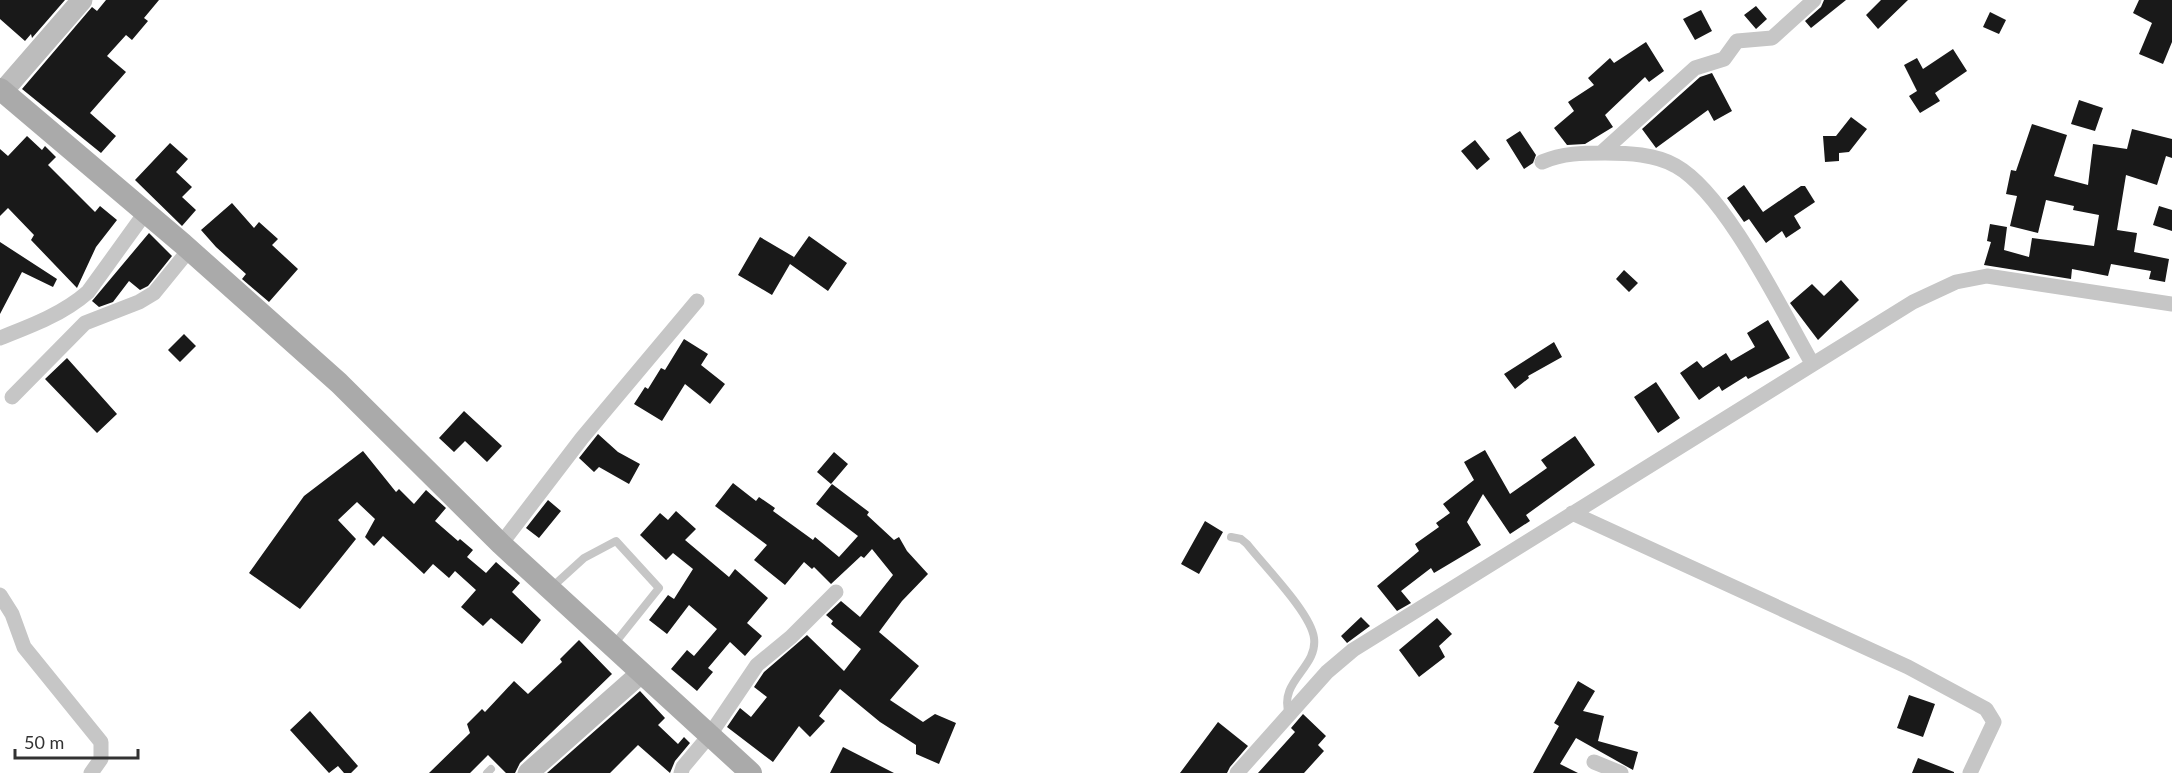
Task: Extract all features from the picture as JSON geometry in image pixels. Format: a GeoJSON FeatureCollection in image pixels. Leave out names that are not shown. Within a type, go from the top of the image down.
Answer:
{"type":"FeatureCollection","features":[{"type":"Feature","properties":{"kind":"main road"},"geometry":{"type":"LineString","coordinates":[[1,90],[189,250],[339,383],[501,544],[640,674],[751,773]]}},
{"type":"Feature","properties":{"kind":"street"},"geometry":{"type":"LineString","coordinates":[[1,90],[82,0]]}},
{"type":"Feature","properties":{"kind":"street"},"geometry":{"type":"LineString","coordinates":[[1601,153],[1695,68],[1722,60],[1737,40],[1772,38],[1814,0]]}},
{"type":"Feature","properties":{"kind":"street"},"geometry":{"type":"LineString","coordinates":[[1542,162],[1568,154],[1601,153],[1658,159],[1675,165],[1702,185],[1724,214],[1812,363]]}},
{"type":"Feature","properties":{"kind":"street"},"geometry":{"type":"LineString","coordinates":[[0,338],[41,322],[77,302],[88,292],[145,213]]}},
{"type":"Feature","properties":{"kind":"street"},"geometry":{"type":"LineString","coordinates":[[12,397],[85,323],[139,302],[154,293],[189,250]]}},
{"type":"Feature","properties":{"kind":"street"},"geometry":{"type":"LineString","coordinates":[[1237,773],[1327,672],[1353,650],[1913,302],[1956,282],[1973,277],[2006,278],[2172,304]]}},
{"type":"Feature","properties":{"kind":"street"},"geometry":{"type":"LineString","coordinates":[[501,544],[582,438],[697,301]]}},
{"type":"Feature","properties":{"kind":"street"},"geometry":{"type":"LineString","coordinates":[[1572,513],[1908,667],[1986,709],[1994,722],[1970,773]]}},
{"type":"Feature","properties":{"kind":"street"},"geometry":{"type":"LineString","coordinates":[[681,773],[683,766],[709,736],[757,665],[791,637],[836,592]]}},
{"type":"Feature","properties":{"kind":"street"},"geometry":{"type":"LineString","coordinates":[[0,595],[12,614],[24,647],[101,742],[101,759],[91,773]]}},
{"type":"Feature","properties":{"kind":"street"},"geometry":{"type":"LineString","coordinates":[[528,773],[640,674]]}},
{"type":"Feature","properties":{"kind":"street"},"geometry":{"type":"LineString","coordinates":[[1594,762],[1621,773]]}},
{"type":"Feature","properties":{"kind":"lane"},"geometry":{"type":"LineString","coordinates":[[1231,537],[1241,539],[1247,544],[1310,623],[1315,642],[1302,671],[1288,690],[1286,702],[1289,714]]}},
{"type":"Feature","properties":{"kind":"lane"},"geometry":{"type":"LineString","coordinates":[[550,589],[584,558],[616,541],[659,588],[612,646]]}},
{"type":"Feature","properties":{"kind":"building"},"geometry":{"type":"Polygon","coordinates":[[[0,0],[65,0],[32,38],[31,34],[25,41],[0,19],[0,0]]]}},
{"type":"Feature","properties":{"kind":"building"},"geometry":{"type":"Polygon","coordinates":[[[106,0],[159,0],[144,18],[148,21],[132,40],[126,35],[107,56],[126,72],[90,113],[116,136],[101,153],[22,89],[92,7],[97,11],[106,0]]]}},
{"type":"Feature","properties":{"kind":"building"},"geometry":{"type":"Polygon","coordinates":[[[1824,0],[1846,0],[1811,28],[1805,21],[1821,7],[1824,0]]]}},
{"type":"Feature","properties":{"kind":"building"},"geometry":{"type":"Polygon","coordinates":[[[1881,0],[1908,0],[1878,29],[1866,15],[1881,0]]]}},
{"type":"Feature","properties":{"kind":"building"},"geometry":{"type":"Polygon","coordinates":[[[2139,0],[2172,0],[2172,42],[2163,64],[2139,54],[2152,23],[2133,13],[2139,0]]]}},
{"type":"Feature","properties":{"kind":"building"},"geometry":{"type":"Polygon","coordinates":[[[1756,6],[1767,19],[1756,29],[1744,15],[1756,6]]]}},
{"type":"Feature","properties":{"kind":"building"},"geometry":{"type":"Polygon","coordinates":[[[1701,10],[1712,31],[1695,40],[1683,19],[1701,10]]]}},
{"type":"Feature","properties":{"kind":"building"},"geometry":{"type":"Polygon","coordinates":[[[1990,12],[2006,20],[1999,34],[1983,27],[1990,12]]]}},
{"type":"Feature","properties":{"kind":"building"},"geometry":{"type":"Polygon","coordinates":[[[1646,42],[1664,71],[1649,82],[1645,77],[1605,115],[1613,127],[1585,144],[1567,145],[1554,128],[1574,111],[1568,102],[1594,85],[1588,78],[1610,58],[1614,63],[1646,42]]]}},
{"type":"Feature","properties":{"kind":"building"},"geometry":{"type":"Polygon","coordinates":[[[1953,49],[1967,71],[1935,93],[1940,101],[1920,113],[1909,96],[1917,91],[1904,65],[1917,58],[1923,69],[1953,49]]]}},
{"type":"Feature","properties":{"kind":"building"},"geometry":{"type":"Polygon","coordinates":[[[1712,73],[1732,111],[1714,121],[1708,110],[1656,148],[1642,129],[1700,77],[1712,73]]]}},
{"type":"Feature","properties":{"kind":"building"},"geometry":{"type":"Polygon","coordinates":[[[2079,100],[2103,108],[2095,131],[2071,124],[2079,100]]]}},
{"type":"Feature","properties":{"kind":"building"},"geometry":{"type":"Polygon","coordinates":[[[1851,117],[1867,129],[1849,152],[1839,153],[1839,161],[1825,162],[1823,136],[1836,136],[1851,117]]]}},
{"type":"Feature","properties":{"kind":"building"},"geometry":{"type":"Polygon","coordinates":[[[2032,124],[2067,135],[2054,176],[2088,185],[2093,144],[2127,149],[2132,129],[2172,139],[2172,158],[2166,156],[2157,185],[2126,175],[2117,230],[2137,233],[2134,252],[2169,259],[2165,282],[2149,279],[2151,271],[2111,264],[2108,276],[2072,269],[2071,279],[1984,265],[1991,242],[1987,241],[1990,224],[2007,227],[2004,250],[2029,257],[2032,238],[2094,246],[2099,215],[2073,210],[2074,206],[2046,200],[2038,233],[2010,226],[2017,196],[2006,194],[2011,170],[2016,171],[2032,124]]]}},
{"type":"Feature","properties":{"kind":"building"},"geometry":{"type":"Polygon","coordinates":[[[1520,131],[1536,155],[1533,163],[1524,169],[1506,140],[1520,131]]]}},
{"type":"Feature","properties":{"kind":"building"},"geometry":{"type":"Polygon","coordinates":[[[27,136],[42,150],[45,146],[56,157],[48,165],[95,212],[100,206],[117,220],[96,247],[77,288],[31,240],[34,235],[8,208],[0,216],[0,149],[8,156],[27,136]]]}},
{"type":"Feature","properties":{"kind":"building"},"geometry":{"type":"Polygon","coordinates":[[[1475,140],[1490,159],[1477,170],[1461,151],[1475,140]]]}},
{"type":"Feature","properties":{"kind":"building"},"geometry":{"type":"Polygon","coordinates":[[[170,143],[188,159],[176,172],[192,187],[182,197],[196,210],[182,226],[135,180],[170,143]]]}},
{"type":"Feature","properties":{"kind":"building"},"geometry":{"type":"Polygon","coordinates":[[[1744,185],[1763,212],[1801,186],[1805,186],[1815,202],[1794,216],[1801,228],[1786,238],[1782,231],[1766,243],[1749,219],[1744,222],[1727,198],[1744,185]]]}},
{"type":"Feature","properties":{"kind":"building"},"geometry":{"type":"Polygon","coordinates":[[[232,203],[254,228],[259,222],[278,239],[272,245],[298,269],[269,302],[242,279],[246,274],[201,230],[232,203]]]}},
{"type":"Feature","properties":{"kind":"building"},"geometry":{"type":"Polygon","coordinates":[[[2159,206],[2172,210],[2172,231],[2153,225],[2159,206]]]}},
{"type":"Feature","properties":{"kind":"building"},"geometry":{"type":"Polygon","coordinates":[[[149,233],[172,256],[148,286],[140,290],[129,281],[113,302],[99,307],[92,301],[149,233]]]}},
{"type":"Feature","properties":{"kind":"building"},"geometry":{"type":"Polygon","coordinates":[[[809,236],[847,263],[828,291],[790,264],[772,295],[738,275],[760,237],[794,257],[792,260],[809,236]]]}},
{"type":"Feature","properties":{"kind":"building"},"geometry":{"type":"Polygon","coordinates":[[[0,242],[57,279],[53,287],[22,272],[0,314],[0,242]]]}},
{"type":"Feature","properties":{"kind":"building"},"geometry":{"type":"Polygon","coordinates":[[[1624,270],[1638,283],[1629,292],[1616,279],[1624,270]]]}},
{"type":"Feature","properties":{"kind":"building"},"geometry":{"type":"Polygon","coordinates":[[[1841,280],[1859,300],[1818,340],[1790,303],[1812,284],[1824,296],[1841,280]]]}},
{"type":"Feature","properties":{"kind":"building"},"geometry":{"type":"Polygon","coordinates":[[[1768,320],[1790,358],[1748,379],[1746,376],[1722,391],[1719,386],[1699,400],[1680,373],[1697,361],[1703,368],[1726,353],[1731,361],[1755,347],[1747,333],[1768,320]]]}},
{"type":"Feature","properties":{"kind":"building"},"geometry":{"type":"Polygon","coordinates":[[[184,334],[196,346],[180,362],[168,350],[184,334]]]}},
{"type":"Feature","properties":{"kind":"building"},"geometry":{"type":"Polygon","coordinates":[[[684,339],[708,354],[701,365],[725,384],[710,404],[685,384],[662,421],[634,404],[645,387],[648,389],[661,368],[665,370],[684,339]]]}},
{"type":"Feature","properties":{"kind":"building"},"geometry":{"type":"Polygon","coordinates":[[[1554,342],[1562,357],[1528,376],[1529,378],[1515,389],[1504,374],[1554,342]]]}},
{"type":"Feature","properties":{"kind":"building"},"geometry":{"type":"Polygon","coordinates":[[[67,358],[117,414],[97,433],[45,379],[67,358]]]}},
{"type":"Feature","properties":{"kind":"building"},"geometry":{"type":"Polygon","coordinates":[[[1656,382],[1680,418],[1658,433],[1634,397],[1656,382]]]}},
{"type":"Feature","properties":{"kind":"building"},"geometry":{"type":"Polygon","coordinates":[[[464,411],[502,446],[487,462],[465,441],[454,452],[439,438],[464,411]]]}},
{"type":"Feature","properties":{"kind":"building"},"geometry":{"type":"Polygon","coordinates":[[[598,434],[618,452],[640,464],[629,484],[599,467],[594,472],[579,458],[598,434]]]}},
{"type":"Feature","properties":{"kind":"building"},"geometry":{"type":"Polygon","coordinates":[[[1575,436],[1595,465],[1526,515],[1530,521],[1510,534],[1483,494],[1467,522],[1481,545],[1434,573],[1431,568],[1401,591],[1411,603],[1397,611],[1377,586],[1419,551],[1415,544],[1439,527],[1436,523],[1450,513],[1443,504],[1474,480],[1464,462],[1485,450],[1510,494],[1547,468],[1541,460],[1575,436]]]}},
{"type":"Feature","properties":{"kind":"building"},"geometry":{"type":"Polygon","coordinates":[[[363,451],[396,492],[399,489],[414,504],[426,490],[446,508],[435,521],[458,541],[460,539],[473,550],[467,557],[486,573],[496,562],[520,583],[512,592],[541,620],[522,644],[491,618],[483,626],[461,607],[476,590],[455,571],[449,578],[433,564],[424,574],[383,536],[374,546],[365,537],[375,519],[357,502],[338,520],[356,539],[300,609],[249,573],[304,496],[363,451]]]}},
{"type":"Feature","properties":{"kind":"building"},"geometry":{"type":"Polygon","coordinates":[[[834,452],[848,464],[831,484],[817,472],[834,452]]]}},
{"type":"Feature","properties":{"kind":"building"},"geometry":{"type":"Polygon","coordinates":[[[733,483],[756,501],[759,497],[775,508],[773,511],[813,540],[815,537],[839,557],[858,536],[816,504],[832,484],[869,512],[867,515],[894,540],[899,537],[907,551],[928,574],[902,601],[879,632],[919,666],[890,700],[923,722],[935,714],[956,723],[939,764],[916,754],[916,745],[880,722],[840,689],[819,716],[825,721],[810,737],[799,726],[773,762],[727,727],[740,708],[751,717],[767,697],[754,687],[764,672],[807,635],[844,671],[861,649],[831,624],[833,621],[826,615],[841,601],[860,617],[893,575],[872,549],[864,558],[861,556],[831,584],[814,567],[812,569],[804,562],[785,585],[754,560],[767,545],[715,506],[733,483]]]}},
{"type":"Feature","properties":{"kind":"building"},"geometry":{"type":"Polygon","coordinates":[[[548,500],[561,511],[539,538],[526,528],[548,500]]]}},
{"type":"Feature","properties":{"kind":"building"},"geometry":{"type":"Polygon","coordinates":[[[676,511],[696,529],[685,540],[729,577],[735,569],[768,598],[747,623],[762,636],[745,656],[730,642],[708,668],[713,672],[697,691],[671,669],[687,650],[694,656],[717,629],[689,605],[667,634],[649,620],[668,595],[674,599],[693,569],[673,553],[666,560],[640,535],[660,513],[668,520],[676,511]]]}},
{"type":"Feature","properties":{"kind":"building"},"geometry":{"type":"Polygon","coordinates":[[[1205,521],[1223,532],[1199,574],[1181,564],[1205,521]]]}},
{"type":"Feature","properties":{"kind":"building"},"geometry":{"type":"Polygon","coordinates":[[[1361,617],[1370,626],[1347,643],[1341,636],[1361,617]]]}},
{"type":"Feature","properties":{"kind":"building"},"geometry":{"type":"Polygon","coordinates":[[[1437,618],[1452,634],[1439,646],[1445,657],[1419,677],[1399,650],[1437,618]]]}},
{"type":"Feature","properties":{"kind":"building"},"geometry":{"type":"Polygon","coordinates":[[[579,640],[612,674],[520,763],[515,773],[506,773],[488,755],[470,773],[429,773],[470,733],[467,724],[482,709],[485,712],[514,681],[528,694],[562,662],[560,659],[579,640]]]}},
{"type":"Feature","properties":{"kind":"building"},"geometry":{"type":"Polygon","coordinates":[[[1578,681],[1595,691],[1583,711],[1604,716],[1598,741],[1638,752],[1633,770],[1576,738],[1560,764],[1578,773],[1533,773],[1559,726],[1554,723],[1578,681]]]}},
{"type":"Feature","properties":{"kind":"building"},"geometry":{"type":"Polygon","coordinates":[[[640,691],[665,718],[658,725],[678,744],[684,737],[690,743],[675,761],[670,773],[638,745],[610,773],[547,773],[640,691]]]}},
{"type":"Feature","properties":{"kind":"building"},"geometry":{"type":"Polygon","coordinates":[[[1909,695],[1935,704],[1923,737],[1897,728],[1909,695]]]}},
{"type":"Feature","properties":{"kind":"building"},"geometry":{"type":"Polygon","coordinates":[[[310,711],[358,766],[351,773],[344,773],[338,766],[329,773],[290,730],[310,711]]]}},
{"type":"Feature","properties":{"kind":"building"},"geometry":{"type":"Polygon","coordinates":[[[1303,714],[1326,736],[1318,745],[1324,751],[1304,773],[1258,773],[1295,732],[1291,728],[1303,714]]]}},
{"type":"Feature","properties":{"kind":"building"},"geometry":{"type":"Polygon","coordinates":[[[1218,722],[1248,746],[1227,773],[1180,773],[1218,722]]]}},
{"type":"Feature","properties":{"kind":"building"},"geometry":{"type":"Polygon","coordinates":[[[843,747],[894,773],[830,773],[843,747]]]}},
{"type":"Feature","properties":{"kind":"building"},"geometry":{"type":"Polygon","coordinates":[[[1918,758],[1954,772],[1954,773],[1912,773],[1918,758]]]}}]}
